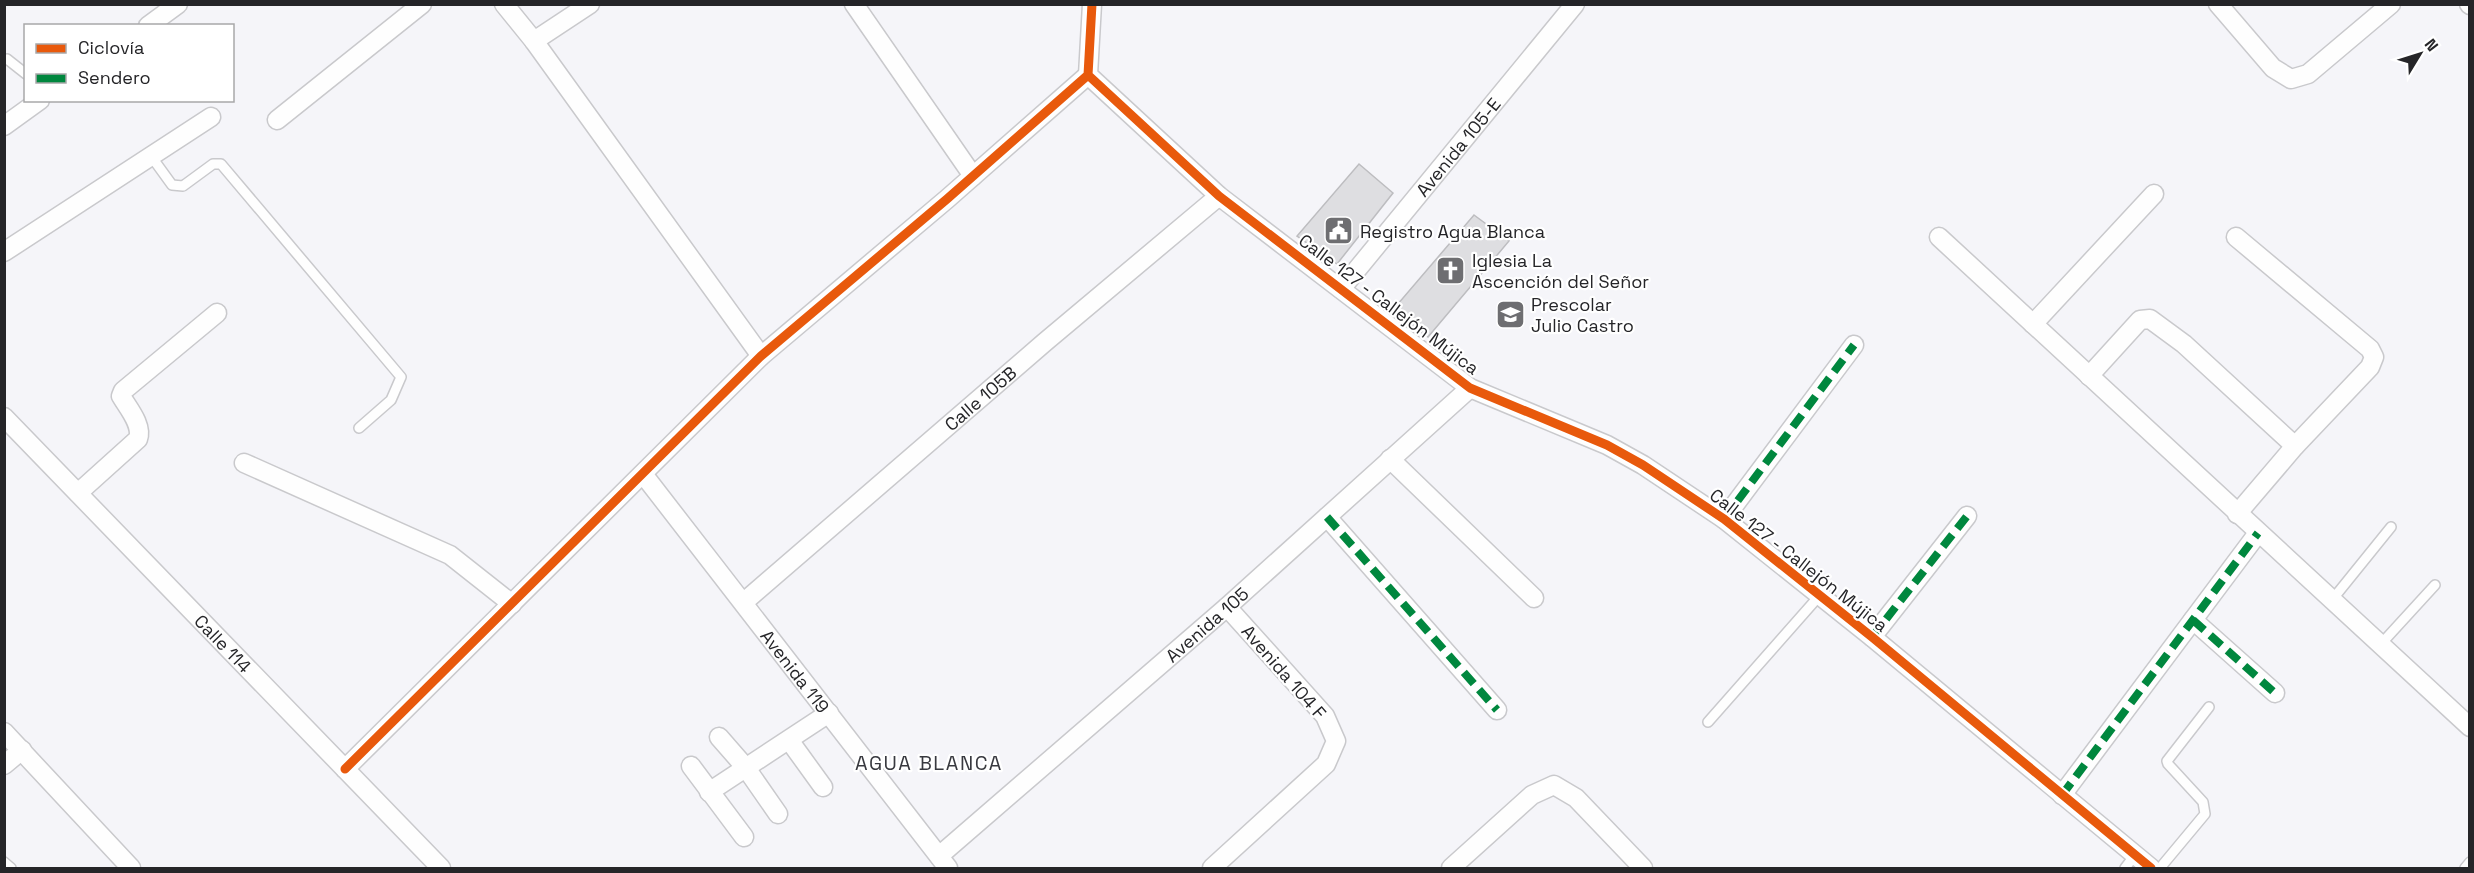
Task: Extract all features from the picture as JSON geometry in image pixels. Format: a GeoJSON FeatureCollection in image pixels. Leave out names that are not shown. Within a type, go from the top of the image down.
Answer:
{"type":"FeatureCollection","features":[{"type":"Feature","properties":{"kind":"street"},"geometry":{"type":"LineString","coordinates":[[151,24],[178,4]]}},
{"type":"Feature","properties":{"kind":"street"},"geometry":{"type":"LineString","coordinates":[[277,120],[422,4]]}},
{"type":"Feature","properties":{"kind":"street"},"geometry":{"type":"LineString","coordinates":[[504,4],[534,41],[761,356]]}},
{"type":"Feature","properties":{"kind":"street"},"geometry":{"type":"LineString","coordinates":[[534,41],[590,4]]}},
{"type":"Feature","properties":{"kind":"street"},"geometry":{"type":"LineString","coordinates":[[854,4],[973,176]]}},
{"type":"Feature","properties":{"kind":"street"},"geometry":{"type":"LineString","coordinates":[[345,769],[761,356],[1088,75],[1092,4]]}},
{"type":"Feature","properties":{"kind":"street","name":"Avenida 105-E"},"geometry":{"type":"LineString","coordinates":[[1341,289],[1575,4]]}},
{"type":"Feature","properties":{"kind":"street"},"geometry":{"type":"LineString","coordinates":[[2218,4],[2273,68],[2291,79],[2308,74],[2391,4]]}},
{"type":"Feature","properties":{"kind":"street","name":"Calle 127 - Callejón Mújica"},"geometry":{"type":"LineString","coordinates":[[1088,75],[1219,196],[1470,388],[1607,445],[1643,465],[1724,519],[1872,637],[2062,795],[2130,862],[2151,868]]}},
{"type":"Feature","properties":{"kind":"street"},"geometry":{"type":"LineString","coordinates":[[4,126],[37,102]]}},
{"type":"Feature","properties":{"kind":"street"},"geometry":{"type":"LineString","coordinates":[[4,252],[211,117]]}},
{"type":"Feature","properties":{"kind":"street"},"geometry":{"type":"LineString","coordinates":[[2033,324],[2154,194]]}},
{"type":"Feature","properties":{"kind":"street","name":"Calle 105B"},"geometry":{"type":"LineString","coordinates":[[744,603],[1045,342],[1219,196]]}},
{"type":"Feature","properties":{"kind":"street"},"geometry":{"type":"LineString","coordinates":[[1939,237],[2469,727]]}},
{"type":"Feature","properties":{"kind":"street"},"geometry":{"type":"LineString","coordinates":[[2236,237],[2370,349],[2374,357],[2370,367],[2295,446],[2237,514]]}},
{"type":"Feature","properties":{"kind":"street"},"geometry":{"type":"LineString","coordinates":[[78,493],[138,439],[140,433],[138,426],[121,396],[123,391],[217,313]]}},
{"type":"Feature","properties":{"kind":"street"},"geometry":{"type":"LineString","coordinates":[[2089,376],[2140,320],[2150,319],[2184,344],[2295,446]]}},
{"type":"Feature","properties":{"kind":"street"},"geometry":{"type":"LineString","coordinates":[[1724,519],[1854,345]]}},
{"type":"Feature","properties":{"kind":"street","name":"Avenida 105"},"geometry":{"type":"LineString","coordinates":[[943,862],[1470,388]]}},
{"type":"Feature","properties":{"kind":"street","name":"Calle 114"},"geometry":{"type":"LineString","coordinates":[[4,417],[441,868]]}},
{"type":"Feature","properties":{"kind":"street"},"geometry":{"type":"LineString","coordinates":[[1390,459],[1534,598]]}},
{"type":"Feature","properties":{"kind":"street"},"geometry":{"type":"LineString","coordinates":[[244,463],[450,555],[513,604]]}},
{"type":"Feature","properties":{"kind":"street","name":"Avenida 119"},"geometry":{"type":"LineString","coordinates":[[644,474],[943,862]]}},
{"type":"Feature","properties":{"kind":"street"},"geometry":{"type":"LineString","coordinates":[[1872,637],[1967,516]]}},
{"type":"Feature","properties":{"kind":"street"},"geometry":{"type":"LineString","coordinates":[[1327,517],[1497,710]]}},
{"type":"Feature","properties":{"kind":"street"},"geometry":{"type":"LineString","coordinates":[[2062,795],[2259,533]]}},
{"type":"Feature","properties":{"kind":"street","name":"Avenida 104 F"},"geometry":{"type":"LineString","coordinates":[[1212,868],[1326,764],[1336,741],[1325,716],[1227,607]]}},
{"type":"Feature","properties":{"kind":"street"},"geometry":{"type":"LineString","coordinates":[[2193,620],[2275,693]]}},
{"type":"Feature","properties":{"kind":"street"},"geometry":{"type":"LineString","coordinates":[[709,792],[829,713]]}},
{"type":"Feature","properties":{"kind":"street"},"geometry":{"type":"LineString","coordinates":[[4,732],[131,868]]}},
{"type":"Feature","properties":{"kind":"street"},"geometry":{"type":"LineString","coordinates":[[719,737],[746,768],[778,814]]}},
{"type":"Feature","properties":{"kind":"street"},"geometry":{"type":"LineString","coordinates":[[789,740],[823,787]]}},
{"type":"Feature","properties":{"kind":"street"},"geometry":{"type":"LineString","coordinates":[[4,765],[22,750]]}},
{"type":"Feature","properties":{"kind":"street"},"geometry":{"type":"LineString","coordinates":[[691,766],[744,837]]}},
{"type":"Feature","properties":{"kind":"street"},"geometry":{"type":"LineString","coordinates":[[1451,868],[1532,795],[1554,785],[1576,798],[1642,868]]}},
{"type":"Feature","properties":{"kind":"lane"},"geometry":{"type":"LineString","coordinates":[[4,60],[7,59],[24,72]]}},
{"type":"Feature","properties":{"kind":"lane"},"geometry":{"type":"LineString","coordinates":[[151,156],[172,185],[177,187],[183,186],[213,164],[221,164],[401,377],[391,399],[359,428]]}},
{"type":"Feature","properties":{"kind":"lane"},"geometry":{"type":"LineString","coordinates":[[2332,600],[2391,527]]}},
{"type":"Feature","properties":{"kind":"lane"},"geometry":{"type":"LineString","coordinates":[[2381,644],[2435,585]]}},
{"type":"Feature","properties":{"kind":"lane"},"geometry":{"type":"LineString","coordinates":[[1708,722],[1820,595]]}},
{"type":"Feature","properties":{"kind":"lane"},"geometry":{"type":"LineString","coordinates":[[2160,868],[2205,814],[2203,802],[2167,761],[2209,707]]}},
{"type":"Feature","properties":{"kind":"lane"},"geometry":{"type":"LineString","coordinates":[[4,862],[11,868]]}},
{"type":"Feature","properties":{"kind":"lane"},"geometry":{"type":"LineString","coordinates":[[2464,868],[2469,862]]}},
{"type":"Feature","properties":{"kind":"building"},"geometry":{"type":"Polygon","coordinates":[[[1359,164],[1393,193],[1337,264],[1297,236],[1359,164]]]}},
{"type":"Feature","properties":{"kind":"building"},"geometry":{"type":"Polygon","coordinates":[[[1474,215],[1509,241],[1428,337],[1391,312],[1474,215]]]}},
{"type":"Feature","properties":{"kind":"marked path"},"geometry":{"type":"LineString","coordinates":[[1724,519],[1854,345]]}},
{"type":"Feature","properties":{"kind":"marked path"},"geometry":{"type":"LineString","coordinates":[[1872,637],[1967,516]]}},
{"type":"Feature","properties":{"kind":"marked path"},"geometry":{"type":"LineString","coordinates":[[1327,517],[1497,710]]}},
{"type":"Feature","properties":{"kind":"marked path"},"geometry":{"type":"LineString","coordinates":[[2062,795],[2258,533]]}},
{"type":"Feature","properties":{"kind":"marked path"},"geometry":{"type":"LineString","coordinates":[[2193,620],[2275,693]]}},
{"type":"Feature","properties":{"kind":"cycle path"},"geometry":{"type":"LineString","coordinates":[[1092,4],[1088,75],[1219,196],[1470,388],[1607,445],[1643,465],[1724,519],[1872,637],[2151,868]]}},
{"type":"Feature","properties":{"kind":"cycle path"},"geometry":{"type":"LineString","coordinates":[[345,769],[761,356],[947,199],[1088,75]]}},
{"type":"Feature","properties":{"kind":"place","name":"Registro Agua Blanca"},"geometry":{"type":"Point","coordinates":[1339,231]}},
{"type":"Feature","properties":{"kind":"place","name":"Iglesia La Ascención del Señor"},"geometry":{"type":"Point","coordinates":[1451,270]}},
{"type":"Feature","properties":{"kind":"place","name":"Prescolar Julio Castro"},"geometry":{"type":"Point","coordinates":[1510,314]}},
{"type":"Feature","properties":{"kind":"district","name":"AGUA BLANCA"},"geometry":{"type":"Point","coordinates":[929,763]}}]}
